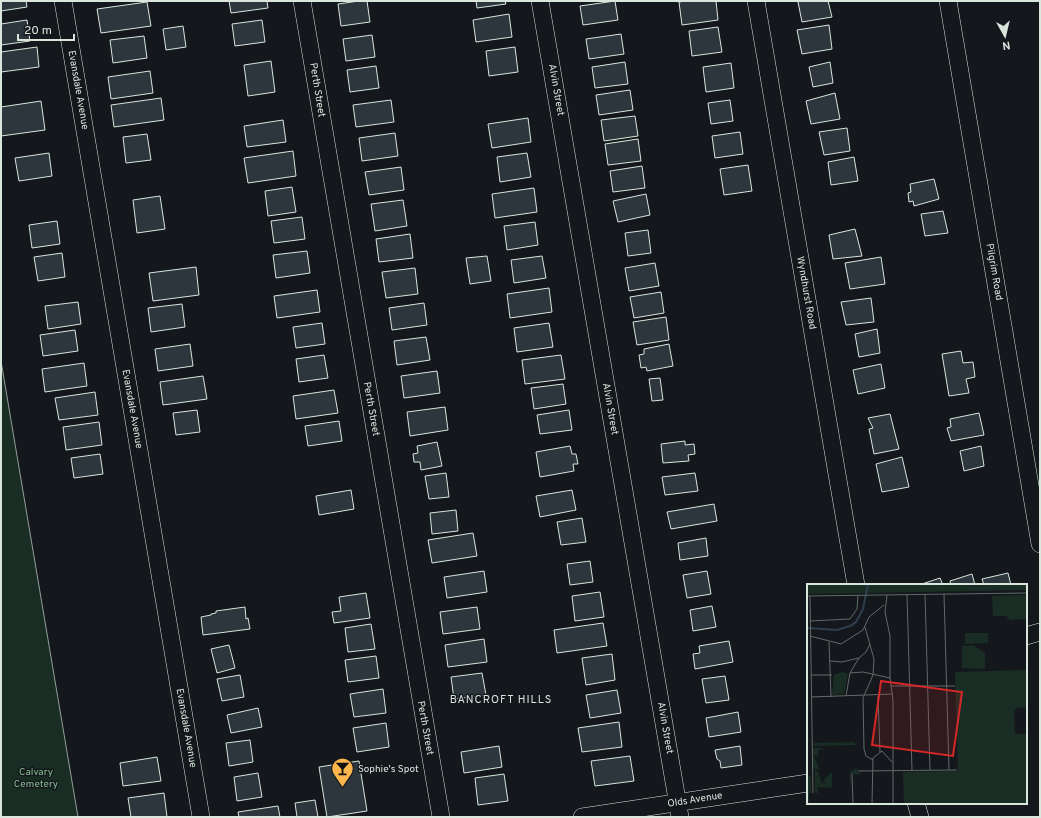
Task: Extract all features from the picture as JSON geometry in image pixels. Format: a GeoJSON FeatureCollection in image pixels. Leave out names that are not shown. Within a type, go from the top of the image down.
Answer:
{"type":"FeatureCollection","features":[{"type":"Feature","properties":{"kind":"street","name":"Evansdale Avenue"},"geometry":{"type":"LineString","coordinates":[[63,1],[201,817]]}},
{"type":"Feature","properties":{"kind":"street","name":"Perth Street"},"geometry":{"type":"LineString","coordinates":[[302,1],[441,817]]}},
{"type":"Feature","properties":{"kind":"street","name":"Alvin Street"},"geometry":{"type":"LineString","coordinates":[[540,1],[679,810]]}},
{"type":"Feature","properties":{"kind":"street","name":"Wyndhurst Road"},"geometry":{"type":"LineString","coordinates":[[756,1],[856,584]]}},
{"type":"Feature","properties":{"kind":"street","name":"Pilgrim Road"},"geometry":{"type":"LineString","coordinates":[[948,1],[1040,544]]}},
{"type":"Feature","properties":{"kind":"street"},"geometry":{"type":"LineString","coordinates":[[1027,636],[1040,632]]}},
{"type":"Feature","properties":{"kind":"street","name":"Olds Avenue"},"geometry":{"type":"LineString","coordinates":[[582,817],[679,810],[807,783]]}},
{"type":"Feature","properties":{"kind":"street"},"geometry":{"type":"LineString","coordinates":[[916,804],[920,817]]}},
{"type":"Feature","properties":{"kind":"green space","name":"Calvary Cemetery"},"geometry":{"type":"Polygon","coordinates":[[[1,361],[78,817],[1,817],[1,361]]]}},
{"type":"Feature","properties":{"kind":"building"},"geometry":{"type":"Polygon","coordinates":[[[1,1],[26,1],[27,7],[1,11],[1,1]]]}},
{"type":"Feature","properties":{"kind":"building"},"geometry":{"type":"Polygon","coordinates":[[[229,1],[267,1],[268,8],[231,13],[229,1]]]}},
{"type":"Feature","properties":{"kind":"building"},"geometry":{"type":"Polygon","coordinates":[[[367,1],[370,22],[341,26],[338,4],[367,1]]]}},
{"type":"Feature","properties":{"kind":"building"},"geometry":{"type":"Polygon","coordinates":[[[476,1],[505,1],[506,4],[477,8],[476,1]]]}},
{"type":"Feature","properties":{"kind":"building"},"geometry":{"type":"Polygon","coordinates":[[[615,1],[618,20],[583,25],[580,6],[615,1]]]}},
{"type":"Feature","properties":{"kind":"building"},"geometry":{"type":"Polygon","coordinates":[[[716,1],[718,20],[682,25],[679,2],[716,1]]]}},
{"type":"Feature","properties":{"kind":"building"},"geometry":{"type":"Polygon","coordinates":[[[828,1],[832,17],[802,22],[798,2],[828,1]]]}},
{"type":"Feature","properties":{"kind":"building"},"geometry":{"type":"Polygon","coordinates":[[[147,2],[151,26],[101,33],[97,9],[147,2]]]}},
{"type":"Feature","properties":{"kind":"building"},"geometry":{"type":"Polygon","coordinates":[[[509,14],[512,37],[476,42],[473,20],[509,14]]]}},
{"type":"Feature","properties":{"kind":"building"},"geometry":{"type":"Polygon","coordinates":[[[27,20],[30,41],[1,45],[1,24],[27,20]]]}},
{"type":"Feature","properties":{"kind":"building"},"geometry":{"type":"Polygon","coordinates":[[[262,20],[265,42],[235,46],[232,24],[262,20]]]}},
{"type":"Feature","properties":{"kind":"building"},"geometry":{"type":"Polygon","coordinates":[[[829,25],[832,49],[802,54],[797,30],[829,25]]]}},
{"type":"Feature","properties":{"kind":"building"},"geometry":{"type":"Polygon","coordinates":[[[183,26],[186,47],[166,50],[163,29],[183,26]]]}},
{"type":"Feature","properties":{"kind":"building"},"geometry":{"type":"Polygon","coordinates":[[[718,27],[722,52],[692,56],[689,31],[718,27]]]}},
{"type":"Feature","properties":{"kind":"building"},"geometry":{"type":"Polygon","coordinates":[[[621,34],[624,54],[589,59],[586,39],[621,34]]]}},
{"type":"Feature","properties":{"kind":"building"},"geometry":{"type":"Polygon","coordinates":[[[372,35],[375,57],[346,61],[343,39],[372,35]]]}},
{"type":"Feature","properties":{"kind":"building"},"geometry":{"type":"Polygon","coordinates":[[[144,36],[147,58],[113,63],[110,40],[144,36]]]}},
{"type":"Feature","properties":{"kind":"building"},"geometry":{"type":"Polygon","coordinates":[[[37,47],[39,67],[1,72],[1,52],[37,47]]]}},
{"type":"Feature","properties":{"kind":"building"},"geometry":{"type":"Polygon","coordinates":[[[515,47],[518,72],[489,76],[486,51],[515,47]]]}},
{"type":"Feature","properties":{"kind":"building"},"geometry":{"type":"Polygon","coordinates":[[[271,61],[275,92],[248,96],[244,65],[271,61]]]}},
{"type":"Feature","properties":{"kind":"building"},"geometry":{"type":"Polygon","coordinates":[[[625,62],[628,84],[595,88],[592,67],[625,62]]]}},
{"type":"Feature","properties":{"kind":"building"},"geometry":{"type":"Polygon","coordinates":[[[830,62],[833,83],[813,87],[809,67],[830,62]]]}},
{"type":"Feature","properties":{"kind":"building"},"geometry":{"type":"Polygon","coordinates":[[[731,63],[734,88],[706,92],[703,67],[731,63]]]}},
{"type":"Feature","properties":{"kind":"building"},"geometry":{"type":"Polygon","coordinates":[[[376,66],[379,88],[350,92],[347,70],[376,66]]]}},
{"type":"Feature","properties":{"kind":"building"},"geometry":{"type":"Polygon","coordinates":[[[150,71],[153,93],[111,99],[108,77],[150,71]]]}},
{"type":"Feature","properties":{"kind":"building"},"geometry":{"type":"Polygon","coordinates":[[[630,90],[633,110],[599,115],[596,95],[630,90]]]}},
{"type":"Feature","properties":{"kind":"building"},"geometry":{"type":"Polygon","coordinates":[[[835,93],[840,119],[811,124],[806,101],[835,93]]]}},
{"type":"Feature","properties":{"kind":"building"},"geometry":{"type":"Polygon","coordinates":[[[161,98],[164,120],[114,127],[111,105],[161,98]]]}},
{"type":"Feature","properties":{"kind":"building"},"geometry":{"type":"Polygon","coordinates":[[[391,100],[394,122],[356,127],[353,105],[391,100]]]}},
{"type":"Feature","properties":{"kind":"building"},"geometry":{"type":"Polygon","coordinates":[[[730,100],[733,121],[711,124],[708,103],[730,100]]]}},
{"type":"Feature","properties":{"kind":"building"},"geometry":{"type":"Polygon","coordinates":[[[41,101],[45,130],[1,136],[1,107],[41,101]]]}},
{"type":"Feature","properties":{"kind":"building"},"geometry":{"type":"Polygon","coordinates":[[[635,116],[638,136],[604,141],[601,120],[635,116]]]}},
{"type":"Feature","properties":{"kind":"building"},"geometry":{"type":"Polygon","coordinates":[[[528,118],[531,142],[492,148],[488,124],[528,118]]]}},
{"type":"Feature","properties":{"kind":"building"},"geometry":{"type":"Polygon","coordinates":[[[283,120],[286,142],[247,147],[244,126],[283,120]]]}},
{"type":"Feature","properties":{"kind":"building"},"geometry":{"type":"Polygon","coordinates":[[[847,128],[850,151],[824,155],[819,132],[847,128]]]}},
{"type":"Feature","properties":{"kind":"building"},"geometry":{"type":"Polygon","coordinates":[[[740,132],[743,154],[715,158],[712,136],[740,132]]]}},
{"type":"Feature","properties":{"kind":"building"},"geometry":{"type":"Polygon","coordinates":[[[395,133],[398,156],[362,161],[359,138],[395,133]]]}},
{"type":"Feature","properties":{"kind":"building"},"geometry":{"type":"Polygon","coordinates":[[[147,134],[151,160],[126,163],[123,137],[147,134]]]}},
{"type":"Feature","properties":{"kind":"building"},"geometry":{"type":"Polygon","coordinates":[[[638,139],[641,161],[608,165],[605,144],[638,139]]]}},
{"type":"Feature","properties":{"kind":"building"},"geometry":{"type":"Polygon","coordinates":[[[293,151],[296,176],[248,183],[244,158],[293,151]]]}},
{"type":"Feature","properties":{"kind":"building"},"geometry":{"type":"Polygon","coordinates":[[[49,153],[52,176],[19,181],[15,158],[49,153]]]}},
{"type":"Feature","properties":{"kind":"building"},"geometry":{"type":"Polygon","coordinates":[[[527,153],[531,177],[500,182],[497,157],[527,153]]]}},
{"type":"Feature","properties":{"kind":"building"},"geometry":{"type":"Polygon","coordinates":[[[854,157],[858,181],[831,185],[828,162],[854,157]]]}},
{"type":"Feature","properties":{"kind":"building"},"geometry":{"type":"Polygon","coordinates":[[[748,165],[752,191],[724,195],[720,169],[748,165]]]}},
{"type":"Feature","properties":{"kind":"building"},"geometry":{"type":"Polygon","coordinates":[[[642,166],[645,188],[613,192],[610,171],[642,166]]]}},
{"type":"Feature","properties":{"kind":"building"},"geometry":{"type":"Polygon","coordinates":[[[401,167],[404,190],[369,195],[365,172],[401,167]]]}},
{"type":"Feature","properties":{"kind":"building"},"geometry":{"type":"Polygon","coordinates":[[[934,179],[939,199],[914,206],[913,201],[909,202],[908,193],[911,192],[910,184],[934,179]]]}},
{"type":"Feature","properties":{"kind":"building"},"geometry":{"type":"Polygon","coordinates":[[[292,187],[296,212],[268,216],[265,191],[292,187]]]}},
{"type":"Feature","properties":{"kind":"building"},"geometry":{"type":"Polygon","coordinates":[[[534,188],[537,212],[495,218],[492,194],[534,188]]]}},
{"type":"Feature","properties":{"kind":"building"},"geometry":{"type":"Polygon","coordinates":[[[646,194],[650,215],[618,222],[613,201],[646,194]]]}},
{"type":"Feature","properties":{"kind":"building"},"geometry":{"type":"Polygon","coordinates":[[[160,196],[165,229],[137,233],[133,200],[160,196]]]}},
{"type":"Feature","properties":{"kind":"building"},"geometry":{"type":"Polygon","coordinates":[[[403,200],[407,226],[375,231],[371,204],[403,200]]]}},
{"type":"Feature","properties":{"kind":"building"},"geometry":{"type":"Polygon","coordinates":[[[943,211],[948,233],[925,236],[921,214],[943,211]]]}},
{"type":"Feature","properties":{"kind":"building"},"geometry":{"type":"Polygon","coordinates":[[[302,217],[305,239],[274,243],[271,221],[302,217]]]}},
{"type":"Feature","properties":{"kind":"building"},"geometry":{"type":"Polygon","coordinates":[[[57,221],[60,244],[32,248],[29,225],[57,221]]]}},
{"type":"Feature","properties":{"kind":"building"},"geometry":{"type":"Polygon","coordinates":[[[535,222],[538,245],[507,250],[504,226],[535,222]]]}},
{"type":"Feature","properties":{"kind":"building"},"geometry":{"type":"Polygon","coordinates":[[[855,229],[862,256],[833,259],[829,235],[855,229]]]}},
{"type":"Feature","properties":{"kind":"building"},"geometry":{"type":"Polygon","coordinates":[[[648,230],[651,253],[628,256],[625,233],[648,230]]]}},
{"type":"Feature","properties":{"kind":"building"},"geometry":{"type":"Polygon","coordinates":[[[410,234],[413,258],[379,262],[376,239],[410,234]]]}},
{"type":"Feature","properties":{"kind":"building"},"geometry":{"type":"Polygon","coordinates":[[[307,251],[310,273],[276,278],[273,255],[307,251]]]}},
{"type":"Feature","properties":{"kind":"building"},"geometry":{"type":"Polygon","coordinates":[[[62,253],[65,277],[38,281],[34,257],[62,253]]]}},
{"type":"Feature","properties":{"kind":"building"},"geometry":{"type":"Polygon","coordinates":[[[487,256],[491,281],[470,284],[466,258],[487,256]]]}},
{"type":"Feature","properties":{"kind":"building"},"geometry":{"type":"Polygon","coordinates":[[[542,256],[546,278],[514,283],[511,260],[542,256]]]}},
{"type":"Feature","properties":{"kind":"building"},"geometry":{"type":"Polygon","coordinates":[[[881,257],[885,284],[850,289],[845,263],[881,257]]]}},
{"type":"Feature","properties":{"kind":"building"},"geometry":{"type":"Polygon","coordinates":[[[655,263],[659,286],[629,291],[625,268],[655,263]]]}},
{"type":"Feature","properties":{"kind":"building"},"geometry":{"type":"Polygon","coordinates":[[[196,267],[199,295],[153,301],[149,273],[196,267]]]}},
{"type":"Feature","properties":{"kind":"building"},"geometry":{"type":"Polygon","coordinates":[[[415,268],[418,294],[386,298],[382,272],[415,268]]]}},
{"type":"Feature","properties":{"kind":"building"},"geometry":{"type":"Polygon","coordinates":[[[549,288],[552,312],[510,318],[507,294],[549,288]]]}},
{"type":"Feature","properties":{"kind":"building"},"geometry":{"type":"Polygon","coordinates":[[[317,290],[320,312],[277,318],[274,296],[317,290]]]}},
{"type":"Feature","properties":{"kind":"building"},"geometry":{"type":"Polygon","coordinates":[[[661,292],[664,313],[634,318],[630,297],[661,292]]]}},
{"type":"Feature","properties":{"kind":"building"},"geometry":{"type":"Polygon","coordinates":[[[871,298],[874,322],[846,325],[841,302],[871,298]]]}},
{"type":"Feature","properties":{"kind":"building"},"geometry":{"type":"Polygon","coordinates":[[[78,302],[81,324],[48,329],[45,306],[78,302]]]}},
{"type":"Feature","properties":{"kind":"building"},"geometry":{"type":"Polygon","coordinates":[[[424,303],[427,325],[392,330],[389,308],[424,303]]]}},
{"type":"Feature","properties":{"kind":"building"},"geometry":{"type":"Polygon","coordinates":[[[182,304],[185,327],[151,332],[148,308],[182,304]]]}},
{"type":"Feature","properties":{"kind":"building"},"geometry":{"type":"Polygon","coordinates":[[[666,317],[669,340],[637,345],[633,322],[666,317]]]}},
{"type":"Feature","properties":{"kind":"building"},"geometry":{"type":"Polygon","coordinates":[[[322,323],[325,344],[296,348],[293,327],[322,323]]]}},
{"type":"Feature","properties":{"kind":"building"},"geometry":{"type":"Polygon","coordinates":[[[549,323],[553,347],[517,352],[514,328],[549,323]]]}},
{"type":"Feature","properties":{"kind":"building"},"geometry":{"type":"Polygon","coordinates":[[[877,329],[880,353],[859,357],[855,334],[877,329]]]}},
{"type":"Feature","properties":{"kind":"building"},"geometry":{"type":"Polygon","coordinates":[[[75,330],[78,351],[43,356],[40,335],[75,330]]]}},
{"type":"Feature","properties":{"kind":"building"},"geometry":{"type":"Polygon","coordinates":[[[426,337],[430,360],[397,365],[394,341],[426,337]]]}},
{"type":"Feature","properties":{"kind":"building"},"geometry":{"type":"Polygon","coordinates":[[[190,344],[193,366],[158,371],[155,349],[190,344]]]}},
{"type":"Feature","properties":{"kind":"building"},"geometry":{"type":"Polygon","coordinates":[[[669,344],[673,366],[647,371],[646,367],[641,368],[639,355],[644,354],[644,349],[669,344]]]}},
{"type":"Feature","properties":{"kind":"building"},"geometry":{"type":"Polygon","coordinates":[[[961,351],[963,363],[973,362],[975,377],[966,379],[969,393],[949,396],[942,354],[961,351]]]}},
{"type":"Feature","properties":{"kind":"building"},"geometry":{"type":"Polygon","coordinates":[[[324,355],[328,378],[299,382],[296,359],[324,355]]]}},
{"type":"Feature","properties":{"kind":"building"},"geometry":{"type":"Polygon","coordinates":[[[561,355],[565,379],[525,384],[522,360],[561,355]]]}},
{"type":"Feature","properties":{"kind":"building"},"geometry":{"type":"Polygon","coordinates":[[[84,363],[87,386],[45,392],[42,369],[84,363]]]}},
{"type":"Feature","properties":{"kind":"building"},"geometry":{"type":"Polygon","coordinates":[[[881,364],[885,388],[858,394],[853,370],[881,364]]]}},
{"type":"Feature","properties":{"kind":"building"},"geometry":{"type":"Polygon","coordinates":[[[437,371],[440,393],[404,398],[401,376],[437,371]]]}},
{"type":"Feature","properties":{"kind":"building"},"geometry":{"type":"Polygon","coordinates":[[[203,376],[207,399],[163,405],[160,382],[203,376]]]}},
{"type":"Feature","properties":{"kind":"building"},"geometry":{"type":"Polygon","coordinates":[[[660,378],[663,400],[652,401],[649,379],[660,378]]]}},
{"type":"Feature","properties":{"kind":"building"},"geometry":{"type":"Polygon","coordinates":[[[563,384],[566,404],[534,409],[531,388],[563,384]]]}},
{"type":"Feature","properties":{"kind":"building"},"geometry":{"type":"Polygon","coordinates":[[[334,390],[338,413],[296,419],[293,396],[334,390]]]}},
{"type":"Feature","properties":{"kind":"building"},"geometry":{"type":"Polygon","coordinates":[[[95,392],[98,415],[59,420],[55,398],[95,392]]]}},
{"type":"Feature","properties":{"kind":"building"},"geometry":{"type":"Polygon","coordinates":[[[445,407],[448,430],[410,436],[407,412],[445,407]]]}},
{"type":"Feature","properties":{"kind":"building"},"geometry":{"type":"Polygon","coordinates":[[[197,410],[200,432],[176,435],[173,413],[197,410]]]}},
{"type":"Feature","properties":{"kind":"building"},"geometry":{"type":"Polygon","coordinates":[[[569,410],[572,430],[540,434],[537,415],[569,410]]]}},
{"type":"Feature","properties":{"kind":"building"},"geometry":{"type":"Polygon","coordinates":[[[979,413],[984,435],[951,441],[947,428],[951,427],[950,419],[979,413]]]}},
{"type":"Feature","properties":{"kind":"building"},"geometry":{"type":"Polygon","coordinates":[[[890,414],[899,449],[874,454],[869,429],[873,428],[868,418],[890,414]]]}},
{"type":"Feature","properties":{"kind":"building"},"geometry":{"type":"Polygon","coordinates":[[[339,421],[342,441],[308,446],[305,426],[339,421]]]}},
{"type":"Feature","properties":{"kind":"building"},"geometry":{"type":"Polygon","coordinates":[[[99,422],[102,445],[66,450],[63,427],[99,422]]]}},
{"type":"Feature","properties":{"kind":"building"},"geometry":{"type":"Polygon","coordinates":[[[685,441],[685,445],[694,444],[695,454],[688,455],[689,461],[663,463],[661,444],[685,441]]]}},
{"type":"Feature","properties":{"kind":"building"},"geometry":{"type":"Polygon","coordinates":[[[437,442],[442,466],[421,470],[420,462],[414,462],[413,454],[418,453],[417,446],[437,442]]]}},
{"type":"Feature","properties":{"kind":"building"},"geometry":{"type":"Polygon","coordinates":[[[570,446],[572,454],[576,454],[578,464],[573,464],[574,471],[540,477],[536,452],[570,446]]]}},
{"type":"Feature","properties":{"kind":"building"},"geometry":{"type":"Polygon","coordinates":[[[981,446],[984,466],[964,471],[960,451],[981,446]]]}},
{"type":"Feature","properties":{"kind":"building"},"geometry":{"type":"Polygon","coordinates":[[[100,454],[103,474],[74,478],[71,458],[100,454]]]}},
{"type":"Feature","properties":{"kind":"building"},"geometry":{"type":"Polygon","coordinates":[[[902,457],[909,487],[882,492],[876,464],[902,457]]]}},
{"type":"Feature","properties":{"kind":"building"},"geometry":{"type":"Polygon","coordinates":[[[446,473],[449,497],[429,499],[425,476],[446,473]]]}},
{"type":"Feature","properties":{"kind":"building"},"geometry":{"type":"Polygon","coordinates":[[[695,473],[698,491],[665,495],[662,477],[695,473]]]}},
{"type":"Feature","properties":{"kind":"building"},"geometry":{"type":"Polygon","coordinates":[[[351,490],[354,509],[319,515],[316,496],[351,490]]]}},
{"type":"Feature","properties":{"kind":"building"},"geometry":{"type":"Polygon","coordinates":[[[572,490],[576,510],[540,517],[536,496],[572,490]]]}},
{"type":"Feature","properties":{"kind":"building"},"geometry":{"type":"Polygon","coordinates":[[[714,504],[717,521],[671,529],[667,512],[714,504]]]}},
{"type":"Feature","properties":{"kind":"building"},"geometry":{"type":"Polygon","coordinates":[[[456,510],[458,531],[432,534],[430,513],[456,510]]]}},
{"type":"Feature","properties":{"kind":"building"},"geometry":{"type":"Polygon","coordinates":[[[582,518],[586,542],[561,545],[557,522],[582,518]]]}},
{"type":"Feature","properties":{"kind":"building"},"geometry":{"type":"Polygon","coordinates":[[[473,533],[477,556],[432,563],[428,540],[473,533]]]}},
{"type":"Feature","properties":{"kind":"building"},"geometry":{"type":"Polygon","coordinates":[[[706,538],[708,556],[680,560],[678,543],[706,538]]]}},
{"type":"Feature","properties":{"kind":"building"},"geometry":{"type":"Polygon","coordinates":[[[590,561],[593,582],[570,585],[567,564],[590,561]]]}},
{"type":"Feature","properties":{"kind":"building"},"geometry":{"type":"Polygon","coordinates":[[[484,571],[487,592],[447,598],[444,577],[484,571]]]}},
{"type":"Feature","properties":{"kind":"building"},"geometry":{"type":"Polygon","coordinates":[[[707,571],[711,594],[687,598],[683,575],[707,571]]]}},
{"type":"Feature","properties":{"kind":"building"},"geometry":{"type":"Polygon","coordinates":[[[1008,573],[1011,584],[984,584],[982,579],[1008,573]]]}},
{"type":"Feature","properties":{"kind":"building"},"geometry":{"type":"Polygon","coordinates":[[[972,574],[975,584],[951,584],[950,581],[972,574]]]}},
{"type":"Feature","properties":{"kind":"building"},"geometry":{"type":"Polygon","coordinates":[[[940,578],[943,584],[922,584],[940,578]]]}},
{"type":"Feature","properties":{"kind":"building"},"geometry":{"type":"Polygon","coordinates":[[[600,592],[604,617],[575,621],[572,596],[600,592]]]}},
{"type":"Feature","properties":{"kind":"building"},"geometry":{"type":"Polygon","coordinates":[[[366,593],[370,618],[334,623],[332,612],[341,611],[339,597],[366,593]]]}},
{"type":"Feature","properties":{"kind":"building"},"geometry":{"type":"Polygon","coordinates":[[[712,606],[716,627],[693,631],[690,610],[712,606]]]}},
{"type":"Feature","properties":{"kind":"building"},"geometry":{"type":"Polygon","coordinates":[[[245,607],[246,619],[248,618],[250,629],[203,635],[201,617],[216,613],[216,611],[245,607]]]}},
{"type":"Feature","properties":{"kind":"building"},"geometry":{"type":"Polygon","coordinates":[[[477,607],[480,629],[443,634],[440,612],[477,607]]]}},
{"type":"Feature","properties":{"kind":"building"},"geometry":{"type":"Polygon","coordinates":[[[603,623],[607,646],[557,653],[554,630],[603,623]]]}},
{"type":"Feature","properties":{"kind":"building"},"geometry":{"type":"Polygon","coordinates":[[[371,624],[375,649],[348,652],[345,628],[371,624]]]}},
{"type":"Feature","properties":{"kind":"building"},"geometry":{"type":"Polygon","coordinates":[[[484,639],[487,662],[448,667],[445,645],[484,639]]]}},
{"type":"Feature","properties":{"kind":"building"},"geometry":{"type":"Polygon","coordinates":[[[729,641],[733,662],[695,669],[693,654],[700,653],[699,646],[729,641]]]}},
{"type":"Feature","properties":{"kind":"building"},"geometry":{"type":"Polygon","coordinates":[[[229,645],[235,668],[217,673],[211,649],[229,645]]]}},
{"type":"Feature","properties":{"kind":"building"},"geometry":{"type":"Polygon","coordinates":[[[612,654],[615,680],[586,685],[582,658],[612,654]]]}},
{"type":"Feature","properties":{"kind":"building"},"geometry":{"type":"Polygon","coordinates":[[[376,656],[379,678],[348,682],[345,660],[376,656]]]}},
{"type":"Feature","properties":{"kind":"building"},"geometry":{"type":"Polygon","coordinates":[[[482,673],[486,695],[454,699],[451,677],[482,673]]]}},
{"type":"Feature","properties":{"kind":"building"},"geometry":{"type":"Polygon","coordinates":[[[240,675],[244,697],[222,701],[217,679],[240,675]]]}},
{"type":"Feature","properties":{"kind":"building"},"geometry":{"type":"Polygon","coordinates":[[[725,676],[729,700],[706,703],[702,679],[725,676]]]}},
{"type":"Feature","properties":{"kind":"building"},"geometry":{"type":"Polygon","coordinates":[[[383,689],[386,713],[354,717],[350,694],[383,689]]]}},
{"type":"Feature","properties":{"kind":"building"},"geometry":{"type":"Polygon","coordinates":[[[617,690],[621,713],[590,718],[586,695],[617,690]]]}},
{"type":"Feature","properties":{"kind":"building"},"geometry":{"type":"Polygon","coordinates":[[[258,708],[262,727],[231,733],[227,715],[258,708]]]}},
{"type":"Feature","properties":{"kind":"building"},"geometry":{"type":"Polygon","coordinates":[[[738,712],[741,732],[709,737],[706,718],[738,712]]]}},
{"type":"Feature","properties":{"kind":"building"},"geometry":{"type":"Polygon","coordinates":[[[619,722],[622,747],[582,752],[578,728],[619,722]]]}},
{"type":"Feature","properties":{"kind":"building"},"geometry":{"type":"Polygon","coordinates":[[[386,723],[389,747],[357,752],[353,728],[386,723]]]}},
{"type":"Feature","properties":{"kind":"building"},"geometry":{"type":"Polygon","coordinates":[[[250,740],[253,762],[229,766],[226,743],[250,740]]]}},
{"type":"Feature","properties":{"kind":"building"},"geometry":{"type":"Polygon","coordinates":[[[499,746],[502,767],[464,773],[461,752],[499,746]]]}},
{"type":"Feature","properties":{"kind":"building"},"geometry":{"type":"Polygon","coordinates":[[[740,746],[742,765],[721,768],[720,761],[717,759],[715,750],[740,746]]]}},
{"type":"Feature","properties":{"kind":"building"},"geometry":{"type":"Polygon","coordinates":[[[630,756],[634,781],[595,786],[591,761],[630,756]]]}},
{"type":"Feature","properties":{"kind":"building"},"geometry":{"type":"Polygon","coordinates":[[[157,757],[161,781],[123,786],[120,763],[157,757]]]}},
{"type":"Feature","properties":{"kind":"building","name":"Sophie's Spot"},"geometry":{"type":"Polygon","coordinates":[[[359,761],[367,811],[327,817],[319,767],[359,761]]]}},
{"type":"Feature","properties":{"kind":"building"},"geometry":{"type":"Polygon","coordinates":[[[258,773],[262,797],[237,801],[234,777],[258,773]]]}},
{"type":"Feature","properties":{"kind":"building"},"geometry":{"type":"Polygon","coordinates":[[[504,774],[508,801],[478,805],[475,778],[504,774]]]}},
{"type":"Feature","properties":{"kind":"building"},"geometry":{"type":"Polygon","coordinates":[[[164,793],[167,817],[131,817],[128,798],[164,793]]]}},
{"type":"Feature","properties":{"kind":"building"},"geometry":{"type":"Polygon","coordinates":[[[315,800],[318,817],[297,817],[295,803],[315,800]]]}},
{"type":"Feature","properties":{"kind":"building"},"geometry":{"type":"Polygon","coordinates":[[[278,806],[280,817],[239,817],[238,812],[278,806]]]}},
{"type":"Feature","properties":{"kind":"place","name":"Sophie's Spot"},"geometry":{"type":"Point","coordinates":[343,788]}},
{"type":"Feature","properties":{"kind":"district","name":"BANCROFT HILLS"},"geometry":{"type":"Point","coordinates":[501,700]}}]}
